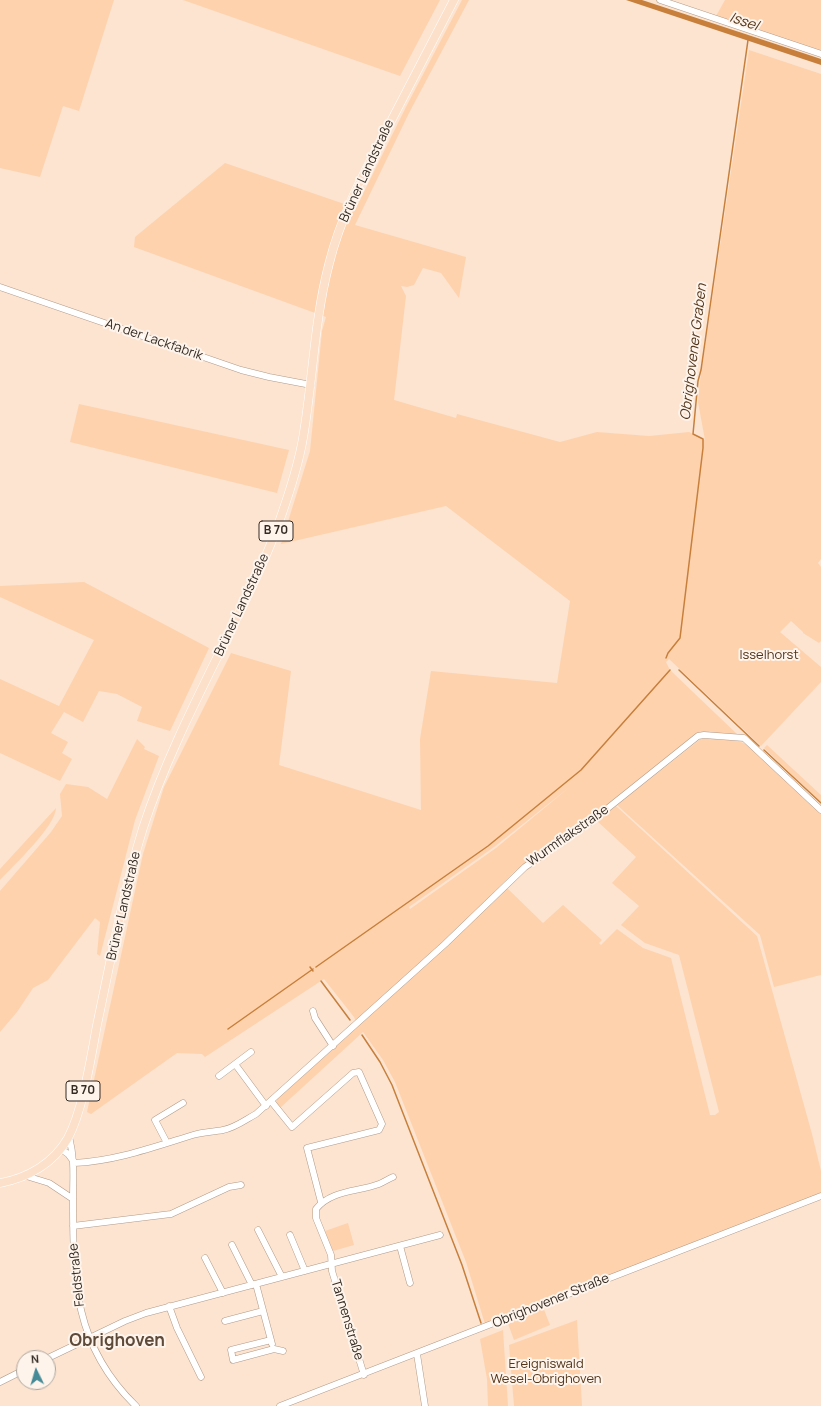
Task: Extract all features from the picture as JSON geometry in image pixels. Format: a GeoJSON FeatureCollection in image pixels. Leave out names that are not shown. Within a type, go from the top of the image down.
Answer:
{"type":"FeatureCollection","features":[{"type":"Feature","properties":{"kind":"main road","name":"Brüner Landstraße"},"geometry":{"type":"LineString","coordinates":[[0,1183],[26,1176],[43,1167],[61,1149],[69,1136],[77,1114],[90,1061],[122,904],[144,827],[169,758],[255,580],[277,528],[298,462],[311,385],[323,289],[345,214],[363,175],[454,0]]}},
{"type":"Feature","properties":{"kind":"street"},"geometry":{"type":"LineString","coordinates":[[660,0],[821,54]]}},
{"type":"Feature","properties":{"kind":"street","name":"An der Lackfabrik"},"geometry":{"type":"LineString","coordinates":[[0,287],[241,370],[269,378],[311,385]]}},
{"type":"Feature","properties":{"kind":"street","name":"Wurmflakstraße"},"geometry":{"type":"LineString","coordinates":[[74,1163],[133,1154],[198,1134],[232,1128],[266,1106],[445,944],[525,867],[593,820],[698,736],[704,734],[744,738],[821,810]]}},
{"type":"Feature","properties":{"kind":"street"},"geometry":{"type":"LineString","coordinates":[[313,1011],[315,1018],[333,1046]]}},
{"type":"Feature","properties":{"kind":"street"},"geometry":{"type":"LineString","coordinates":[[219,1076],[251,1052]]}},
{"type":"Feature","properties":{"kind":"street"},"geometry":{"type":"LineString","coordinates":[[235,1064],[266,1106]]}},
{"type":"Feature","properties":{"kind":"street"},"geometry":{"type":"LineString","coordinates":[[271,1101],[292,1127],[353,1073],[359,1072],[382,1124],[379,1130],[306,1148],[321,1202],[339,1194],[380,1184],[393,1177]]}},
{"type":"Feature","properties":{"kind":"street"},"geometry":{"type":"LineString","coordinates":[[167,1143],[155,1120],[183,1103]]}},
{"type":"Feature","properties":{"kind":"street","name":"Feldstraße"},"geometry":{"type":"LineString","coordinates":[[69,1136],[74,1163],[73,1226],[78,1298],[89,1338],[110,1375],[123,1393],[136,1406]]}},
{"type":"Feature","properties":{"kind":"street"},"geometry":{"type":"LineString","coordinates":[[61,1149],[68,1154],[74,1163]]}},
{"type":"Feature","properties":{"kind":"street"},"geometry":{"type":"LineString","coordinates":[[26,1176],[49,1183],[73,1199]]}},
{"type":"Feature","properties":{"kind":"street"},"geometry":{"type":"LineString","coordinates":[[73,1226],[171,1214],[229,1187],[241,1185]]}},
{"type":"Feature","properties":{"kind":"street","name":"Obrighovener Straße"},"geometry":{"type":"LineString","coordinates":[[280,1406],[294,1403],[821,1196]]}},
{"type":"Feature","properties":{"kind":"street","name":"Tannenstraße"},"geometry":{"type":"LineString","coordinates":[[321,1202],[316,1209],[316,1218],[331,1255],[331,1264],[364,1375]]}},
{"type":"Feature","properties":{"kind":"street"},"geometry":{"type":"LineString","coordinates":[[258,1230],[282,1277]]}},
{"type":"Feature","properties":{"kind":"street"},"geometry":{"type":"LineString","coordinates":[[290,1235],[305,1271]]}},
{"type":"Feature","properties":{"kind":"street","name":"Tannenstraße"},"geometry":{"type":"LineString","coordinates":[[56,1354],[128,1320],[169,1306],[440,1236]]}},
{"type":"Feature","properties":{"kind":"street"},"geometry":{"type":"LineString","coordinates":[[232,1245],[254,1284],[274,1349]]}},
{"type":"Feature","properties":{"kind":"street"},"geometry":{"type":"LineString","coordinates":[[400,1246],[410,1283]]}},
{"type":"Feature","properties":{"kind":"street"},"geometry":{"type":"LineString","coordinates":[[205,1258],[223,1293]]}},
{"type":"Feature","properties":{"kind":"street"},"geometry":{"type":"LineString","coordinates":[[169,1306],[177,1328],[201,1377]]}},
{"type":"Feature","properties":{"kind":"street"},"geometry":{"type":"LineString","coordinates":[[225,1321],[263,1311]]}},
{"type":"Feature","properties":{"kind":"street"},"geometry":{"type":"LineString","coordinates":[[271,1340],[230,1350],[233,1360],[274,1349],[283,1351]]}},
{"type":"Feature","properties":{"kind":"street"},"geometry":{"type":"LineString","coordinates":[[417,1354],[425,1406]]}},
{"type":"Feature","properties":{"kind":"street"},"geometry":{"type":"LineString","coordinates":[[0,1382],[16,1374]]}},
{"type":"Feature","properties":{"kind":"green space"},"geometry":{"type":"Polygon","coordinates":[[[0,0],[114,0],[79,111],[63,106],[40,177],[0,168],[0,0]]]}},
{"type":"Feature","properties":{"kind":"green space"},"geometry":{"type":"Polygon","coordinates":[[[183,0],[440,0],[400,76],[183,0]]]}},
{"type":"Feature","properties":{"kind":"green space","name":"Isselhorst"},"geometry":{"type":"Polygon","coordinates":[[[462,0],[469,0],[409,113],[355,225],[466,257],[459,298],[441,273],[423,268],[414,285],[407,287],[401,286],[406,296],[394,400],[456,418],[457,414],[560,442],[597,432],[649,436],[689,432],[705,440],[698,402],[700,381],[749,50],[821,74],[821,559],[818,563],[821,567],[821,641],[819,643],[803,633],[791,621],[780,632],[821,667],[821,682],[761,746],[669,659],[666,662],[670,670],[738,735],[700,732],[587,822],[515,871],[481,905],[486,909],[507,888],[543,923],[563,905],[602,940],[599,943],[601,945],[617,929],[643,948],[671,958],[710,1115],[715,1115],[719,1112],[679,955],[645,943],[621,925],[639,906],[612,883],[636,857],[597,821],[616,806],[757,936],[812,1134],[821,1171],[821,1193],[485,1324],[466,1262],[395,1082],[383,1060],[363,1032],[280,1108],[276,1103],[277,1099],[358,1026],[354,1017],[324,979],[205,1057],[202,1054],[177,1053],[91,1114],[87,1112],[143,854],[164,787],[231,653],[291,671],[279,765],[421,810],[420,739],[431,671],[557,683],[570,601],[446,506],[281,544],[310,451],[322,331],[326,317],[134,247],[135,237],[225,163],[356,208],[406,107],[462,0]],[[571,786],[494,847],[409,907],[410,909],[496,848],[571,786]]]}},
{"type":"Feature","properties":{"kind":"green space"},"geometry":{"type":"Polygon","coordinates":[[[725,0],[821,0],[821,51],[716,16],[725,0]]]}},
{"type":"Feature","properties":{"kind":"green space"},"geometry":{"type":"Polygon","coordinates":[[[79,404],[289,450],[277,493],[70,442],[79,404]]]}},
{"type":"Feature","properties":{"kind":"green space"},"geometry":{"type":"Polygon","coordinates":[[[84,582],[209,648],[170,731],[137,721],[142,707],[117,694],[99,691],[83,722],[64,712],[51,733],[68,742],[62,753],[72,759],[60,781],[0,753],[0,679],[59,706],[94,640],[0,597],[0,586],[84,582]]]}},
{"type":"Feature","properties":{"kind":"green space"},"geometry":{"type":"Polygon","coordinates":[[[702,738],[738,741],[748,745],[821,814],[821,975],[774,987],[760,935],[617,805],[702,738]]]}},
{"type":"Feature","properties":{"kind":"green space"},"geometry":{"type":"Polygon","coordinates":[[[137,739],[145,747],[144,749],[159,756],[135,820],[100,956],[97,954],[100,922],[95,918],[48,980],[33,988],[17,1012],[0,1032],[0,891],[51,832],[62,816],[60,794],[66,784],[88,787],[107,799],[137,739]]]}},
{"type":"Feature","properties":{"kind":"green space"},"geometry":{"type":"Polygon","coordinates":[[[767,745],[821,795],[821,802],[764,748],[767,745]]]}},
{"type":"Feature","properties":{"kind":"green space"},"geometry":{"type":"Polygon","coordinates":[[[56,808],[54,816],[42,835],[0,880],[0,869],[56,808]]]}},
{"type":"Feature","properties":{"kind":"green space"},"geometry":{"type":"Polygon","coordinates":[[[348,1223],[354,1245],[333,1251],[325,1231],[348,1223]]]}},
{"type":"Feature","properties":{"kind":"green space"},"geometry":{"type":"Polygon","coordinates":[[[543,1307],[550,1325],[514,1340],[507,1321],[543,1307]]]}},
{"type":"Feature","properties":{"kind":"green space","name":"Ereigniswald Wesel-Obrighoven"},"geometry":{"type":"Polygon","coordinates":[[[577,1320],[582,1406],[514,1406],[509,1345],[577,1320]]]}},
{"type":"Feature","properties":{"kind":"green space"},"geometry":{"type":"Polygon","coordinates":[[[503,1330],[508,1406],[488,1406],[487,1379],[480,1339],[503,1330]]]}},
{"type":"Feature","properties":{"kind":"shaded area"},"geometry":{"type":"Polygon","coordinates":[[[626,0],[642,0],[821,59],[821,65],[626,0]]]}},
{"type":"Feature","properties":{"kind":"waterway","name":"Obrighovener Graben"},"geometry":{"type":"LineString","coordinates":[[666,658],[668,653],[680,638],[703,448],[703,439],[693,434],[698,381],[701,370],[748,40]]}},
{"type":"Feature","properties":{"kind":"waterway"},"geometry":{"type":"LineString","coordinates":[[316,967],[488,846],[581,770],[670,670]]}},
{"type":"Feature","properties":{"kind":"waterway","name":"Obrighovener Graben"},"geometry":{"type":"LineString","coordinates":[[679,670],[759,746]]}},
{"type":"Feature","properties":{"kind":"waterway","name":"Obrighovener Graben"},"geometry":{"type":"LineString","coordinates":[[764,750],[821,803]]}},
{"type":"Feature","properties":{"kind":"waterway"},"geometry":{"type":"LineString","coordinates":[[310,967],[313,971]]}},
{"type":"Feature","properties":{"kind":"waterway"},"geometry":{"type":"LineString","coordinates":[[228,1029],[313,969]]}},
{"type":"Feature","properties":{"kind":"waterway"},"geometry":{"type":"LineString","coordinates":[[321,981],[350,1020]]}},
{"type":"Feature","properties":{"kind":"waterway"},"geometry":{"type":"LineString","coordinates":[[362,1035],[380,1062],[392,1085],[462,1265],[481,1323]]}},
{"type":"Feature","properties":{"kind":"district","name":"Obrighoven"},"geometry":{"type":"Point","coordinates":[117,1341]}},
{"type":"Feature","properties":{"kind":"water label","name":"Issel"},"geometry":{"type":"Point","coordinates":[744,22]}}]}
